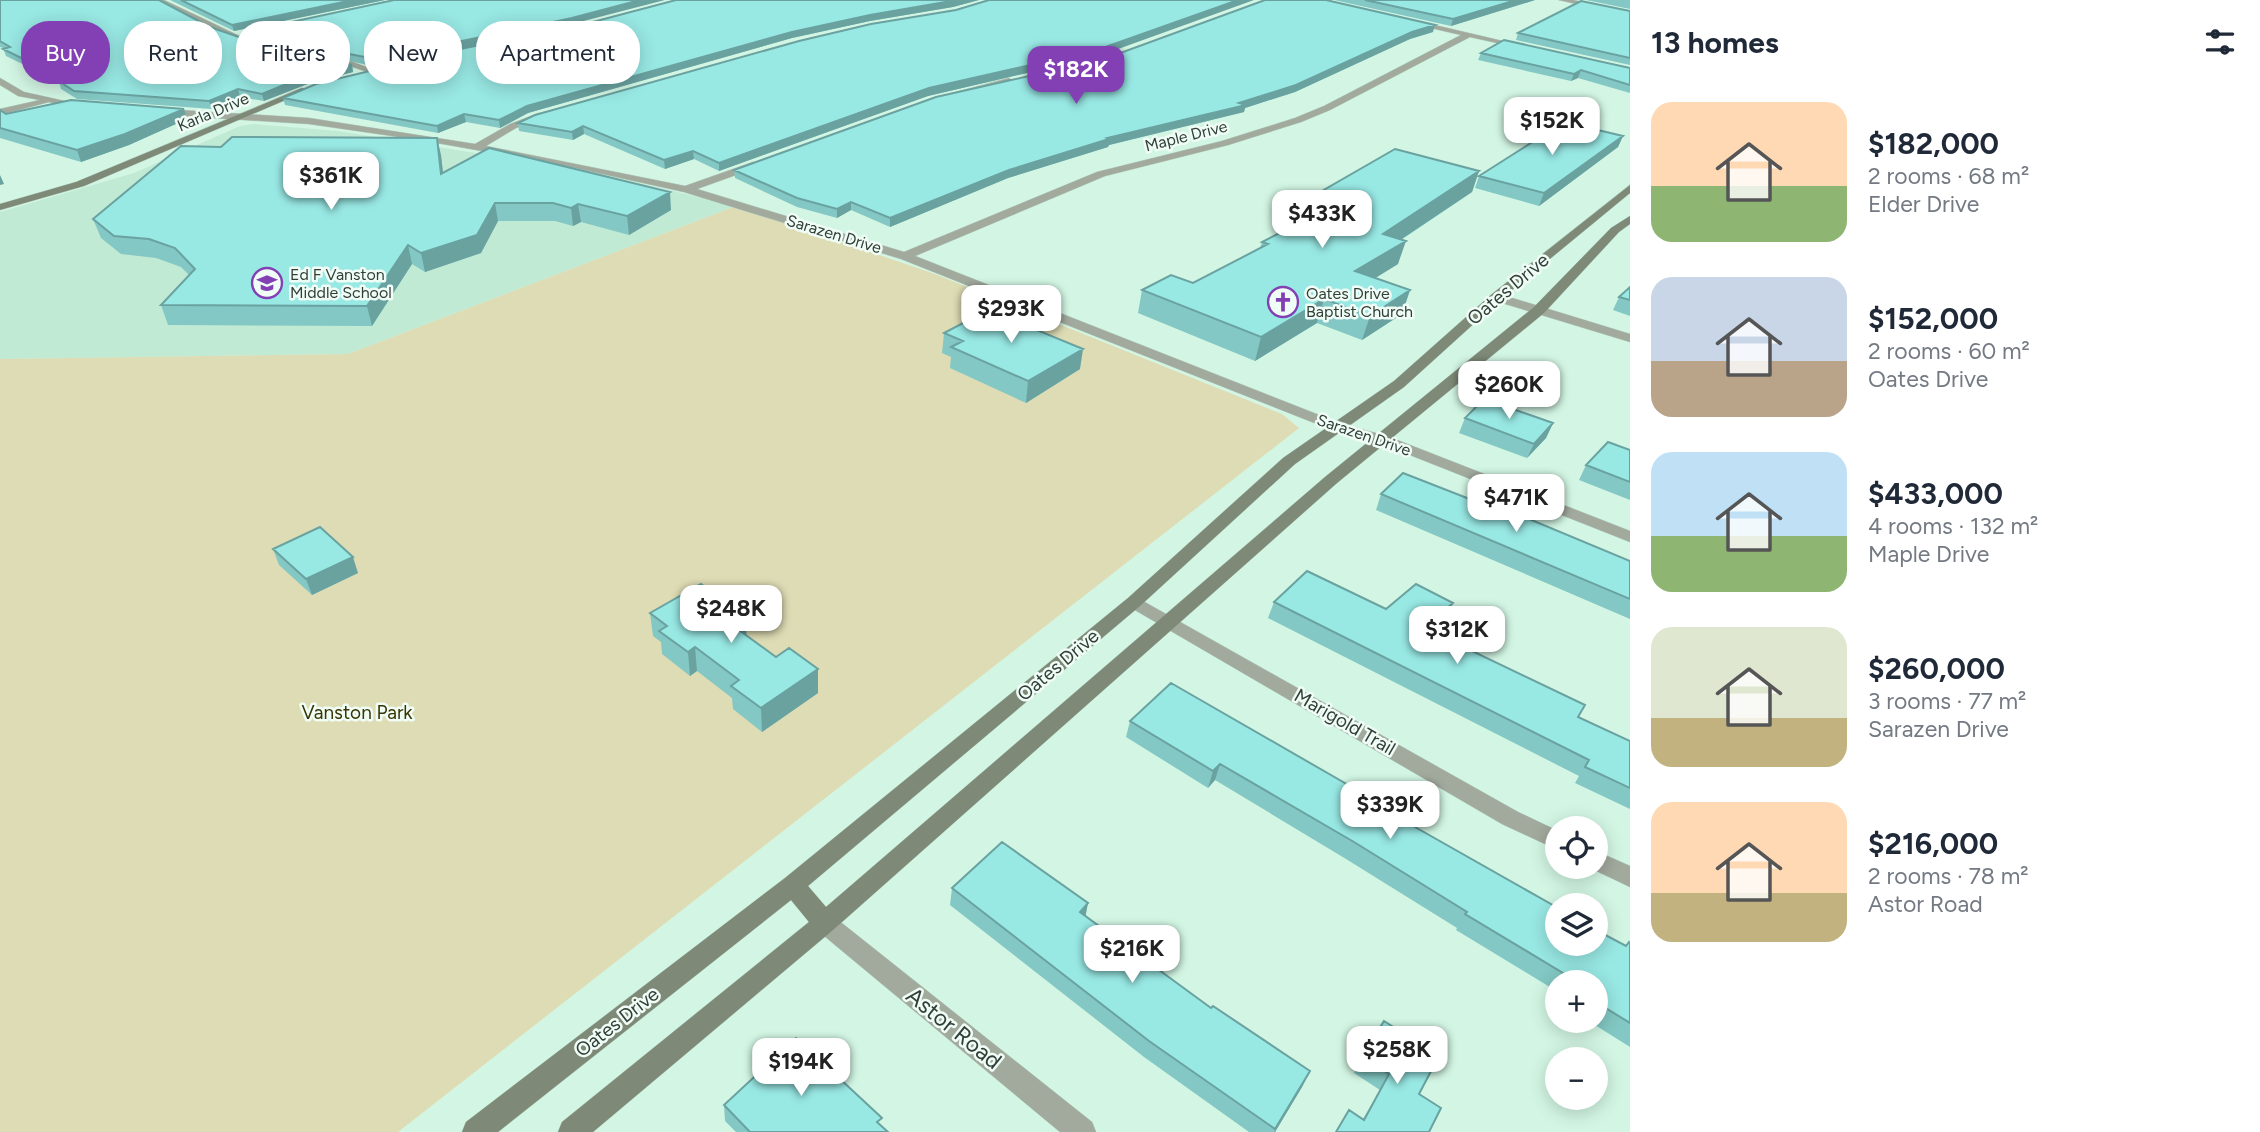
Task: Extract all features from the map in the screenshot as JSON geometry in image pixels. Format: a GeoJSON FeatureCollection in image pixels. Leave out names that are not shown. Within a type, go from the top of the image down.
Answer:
{"type":"FeatureCollection","features":[{"type":"Feature","properties":{"kind":"main road"},"geometry":{"type":"LineString","coordinates":[[352,76],[364,73]]}},
{"type":"Feature","properties":{"kind":"main road","name":"Karla Drive"},"geometry":{"type":"LineString","coordinates":[[0,207],[80,184],[314,87]]}},
{"type":"Feature","properties":{"kind":"main road","name":"Oates Drive"},"geometry":{"type":"LineString","coordinates":[[476,1132],[793,885],[1134,602],[1289,461],[1399,384],[1496,297],[1630,188]]}},
{"type":"Feature","properties":{"kind":"main road","name":"Oates Drive"},"geometry":{"type":"LineString","coordinates":[[572,1132],[825,923],[1331,480],[1539,310],[1615,230],[1630,219]]}},
{"type":"Feature","properties":{"kind":"main road"},"geometry":{"type":"LineString","coordinates":[[793,885],[825,923]]}},
{"type":"Feature","properties":{"kind":"street"},"geometry":{"type":"LineString","coordinates":[[158,0],[234,36]]}},
{"type":"Feature","properties":{"kind":"street"},"geometry":{"type":"LineString","coordinates":[[1563,0],[1630,14]]}},
{"type":"Feature","properties":{"kind":"street"},"geometry":{"type":"LineString","coordinates":[[1406,20],[1534,49]]}},
{"type":"Feature","properties":{"kind":"street","name":"Maple Drive"},"geometry":{"type":"LineString","coordinates":[[905,256],[1101,174],[1225,143],[1298,120],[1327,108],[1469,34]]}},
{"type":"Feature","properties":{"kind":"street"},"geometry":{"type":"LineString","coordinates":[[932,100],[1024,79]]}},
{"type":"Feature","properties":{"kind":"street"},"geometry":{"type":"LineString","coordinates":[[0,81],[21,94],[48,101],[99,107]]}},
{"type":"Feature","properties":{"kind":"street"},"geometry":{"type":"LineString","coordinates":[[0,112],[48,101]]}},
{"type":"Feature","properties":{"kind":"street","name":"Sarazen Drive"},"geometry":{"type":"LineString","coordinates":[[149,111],[361,127],[686,189],[905,256],[1337,427],[1382,439],[1630,537]]}},
{"type":"Feature","properties":{"kind":"street"},"geometry":{"type":"LineString","coordinates":[[477,148],[513,126],[545,114]]}},
{"type":"Feature","properties":{"kind":"street"},"geometry":{"type":"LineString","coordinates":[[686,189],[764,161]]}},
{"type":"Feature","properties":{"kind":"street"},"geometry":{"type":"LineString","coordinates":[[1496,297],[1630,338]]}},
{"type":"Feature","properties":{"kind":"street","name":"Marigold Trail"},"geometry":{"type":"LineString","coordinates":[[1134,602],[1510,818],[1545,835]]}},
{"type":"Feature","properties":{"kind":"street"},"geometry":{"type":"LineString","coordinates":[[1608,866],[1630,877]]}},
{"type":"Feature","properties":{"kind":"street","name":"Astor Road"},"geometry":{"type":"LineString","coordinates":[[825,923],[1082,1132]]}},
{"type":"Feature","properties":{"kind":"shaded area","name":"Ed F Vanston Middle School"},"geometry":{"type":"Polygon","coordinates":[[[254,124],[338,131],[589,171],[736,206],[348,354],[0,359],[0,212],[134,173],[240,126],[254,124]]]}},
{"type":"Feature","properties":{"kind":"green space","name":"Vanston Park"},"geometry":{"type":"Polygon","coordinates":[[[736,206],[935,274],[1282,414],[1299,428],[398,1132],[0,1132],[0,359],[348,354],[736,206]]]}},
{"type":"Feature","properties":{"kind":"building"},"geometry":{"type":"Polygon","coordinates":[[[0,0],[159,0],[199,21],[124,21],[124,84],[222,84],[222,31],[236,36],[236,84],[286,84],[262,94],[238,89],[209,101],[74,91],[64,84],[110,84],[110,21],[21,21],[21,58],[3,49],[10,47],[0,41],[0,0]]]}},
{"type":"Feature","properties":{"kind":"building"},"geometry":{"type":"Polygon","coordinates":[[[181,0],[353,0],[251,21],[236,21],[236,24],[232,25],[181,0]]]}},
{"type":"Feature","properties":{"kind":"building"},"geometry":{"type":"Polygon","coordinates":[[[394,0],[640,0],[558,21],[476,21],[476,38],[462,41],[462,21],[364,21],[364,57],[350,54],[350,21],[296,21],[394,0]]]}},
{"type":"Feature","properties":{"kind":"building"},"geometry":{"type":"Polygon","coordinates":[[[676,0],[957,0],[792,32],[640,74],[640,21],[597,21],[676,0]]]}},
{"type":"Feature","properties":{"kind":"building"},"geometry":{"type":"Polygon","coordinates":[[[989,0],[1238,0],[1097,50],[929,88],[719,163],[693,151],[664,160],[583,126],[572,132],[518,123],[535,115],[799,41],[871,24],[956,10],[989,0]]]}},
{"type":"Feature","properties":{"kind":"building"},"geometry":{"type":"Polygon","coordinates":[[[1265,0],[1326,0],[1435,25],[1412,32],[1296,85],[1239,103],[1246,105],[1107,138],[1109,139],[1009,170],[890,218],[851,202],[837,209],[797,198],[734,170],[936,97],[1104,59],[1265,0]]]}},
{"type":"Feature","properties":{"kind":"building"},"geometry":{"type":"Polygon","coordinates":[[[1365,0],[1516,0],[1453,19],[1365,0]]]}},
{"type":"Feature","properties":{"kind":"building"},"geometry":{"type":"Polygon","coordinates":[[[1581,1],[1630,11],[1630,58],[1518,33],[1581,1]]]}},
{"type":"Feature","properties":{"kind":"building"},"geometry":{"type":"Polygon","coordinates":[[[1504,40],[1630,68],[1630,85],[1581,70],[1574,74],[1481,53],[1504,40]]]}},
{"type":"Feature","properties":{"kind":"building"},"geometry":{"type":"Polygon","coordinates":[[[476,46],[476,84],[606,84],[527,106],[499,120],[464,114],[437,126],[283,98],[316,84],[350,84],[350,76],[364,72],[364,84],[462,84],[462,49],[476,46]]]}},
{"type":"Feature","properties":{"kind":"building"},"geometry":{"type":"Polygon","coordinates":[[[71,100],[184,109],[125,134],[77,150],[0,128],[0,110],[6,114],[71,100]]]}},
{"type":"Feature","properties":{"kind":"building"},"geometry":{"type":"Polygon","coordinates":[[[1564,122],[1623,136],[1544,193],[1479,176],[1564,122]]]}},
{"type":"Feature","properties":{"kind":"building"},"geometry":{"type":"Polygon","coordinates":[[[232,137],[437,138],[441,174],[489,148],[670,192],[627,216],[578,204],[571,208],[553,203],[495,203],[477,235],[421,253],[408,245],[367,306],[161,305],[195,269],[175,248],[149,239],[114,236],[93,219],[181,146],[221,147],[232,137]]]}},
{"type":"Feature","properties":{"kind":"building"},"geometry":{"type":"Polygon","coordinates":[[[1395,149],[1479,171],[1383,234],[1406,241],[1355,271],[1410,290],[1370,316],[1324,299],[1261,337],[1142,290],[1171,275],[1193,283],[1268,244],[1262,242],[1346,199],[1322,191],[1395,149]]]}},
{"type":"Feature","properties":{"kind":"building"},"geometry":{"type":"Polygon","coordinates":[[[1630,287],[1630,300],[1619,297],[1630,287]]]}},
{"type":"Feature","properties":{"kind":"building"},"geometry":{"type":"Polygon","coordinates":[[[988,310],[1083,349],[1028,381],[951,347],[963,341],[944,333],[988,310]]]}},
{"type":"Feature","properties":{"kind":"building"},"geometry":{"type":"Polygon","coordinates":[[[1484,399],[1553,423],[1534,444],[1465,418],[1484,399]]]}},
{"type":"Feature","properties":{"kind":"building"},"geometry":{"type":"Polygon","coordinates":[[[1608,442],[1630,450],[1630,482],[1586,465],[1608,442]]]}},
{"type":"Feature","properties":{"kind":"building"},"geometry":{"type":"Polygon","coordinates":[[[1403,473],[1490,507],[1493,504],[1630,561],[1630,599],[1381,494],[1403,473]]]}},
{"type":"Feature","properties":{"kind":"building"},"geometry":{"type":"Polygon","coordinates":[[[320,527],[353,557],[306,579],[273,549],[320,527]]]}},
{"type":"Feature","properties":{"kind":"building"},"geometry":{"type":"Polygon","coordinates":[[[1307,571],[1386,609],[1416,584],[1453,603],[1434,619],[1483,642],[1474,652],[1585,705],[1578,717],[1630,741],[1630,788],[1585,767],[1589,760],[1274,602],[1307,571]]]}},
{"type":"Feature","properties":{"kind":"building"},"geometry":{"type":"Polygon","coordinates":[[[701,584],[745,616],[732,625],[776,657],[789,648],[818,669],[761,708],[731,686],[739,680],[695,647],[688,652],[659,631],[667,626],[650,613],[701,584]]]}},
{"type":"Feature","properties":{"kind":"building"},"geometry":{"type":"Polygon","coordinates":[[[1171,683],[1357,790],[1355,793],[1545,901],[1545,956],[1608,956],[1608,936],[1626,946],[1629,942],[1630,1023],[1608,1009],[1608,970],[1558,970],[1354,842],[1220,764],[1213,771],[1130,721],[1171,683]]]}},
{"type":"Feature","properties":{"kind":"building"},"geometry":{"type":"Polygon","coordinates":[[[1002,842],[1088,903],[1080,912],[1211,1008],[1213,1006],[1310,1071],[1275,1129],[1149,1041],[952,888],[1002,842]]]}},
{"type":"Feature","properties":{"kind":"building"},"geometry":{"type":"Polygon","coordinates":[[[1384,1021],[1439,1056],[1419,1094],[1441,1108],[1429,1132],[1336,1132],[1349,1110],[1364,1120],[1389,1074],[1362,1057],[1384,1021]]]}},
{"type":"Feature","properties":{"kind":"building"},"geometry":{"type":"Polygon","coordinates":[[[796,1038],[882,1118],[877,1122],[888,1132],[750,1132],[724,1105],[796,1038]]]}},
{"type":"Feature","properties":{"kind":"place","name":"Ed F Vanston Middle School"},"geometry":{"type":"Point","coordinates":[267,283]}},
{"type":"Feature","properties":{"kind":"place","name":"Oates Drive Baptist Church"},"geometry":{"type":"Point","coordinates":[1283,302]}}]}
